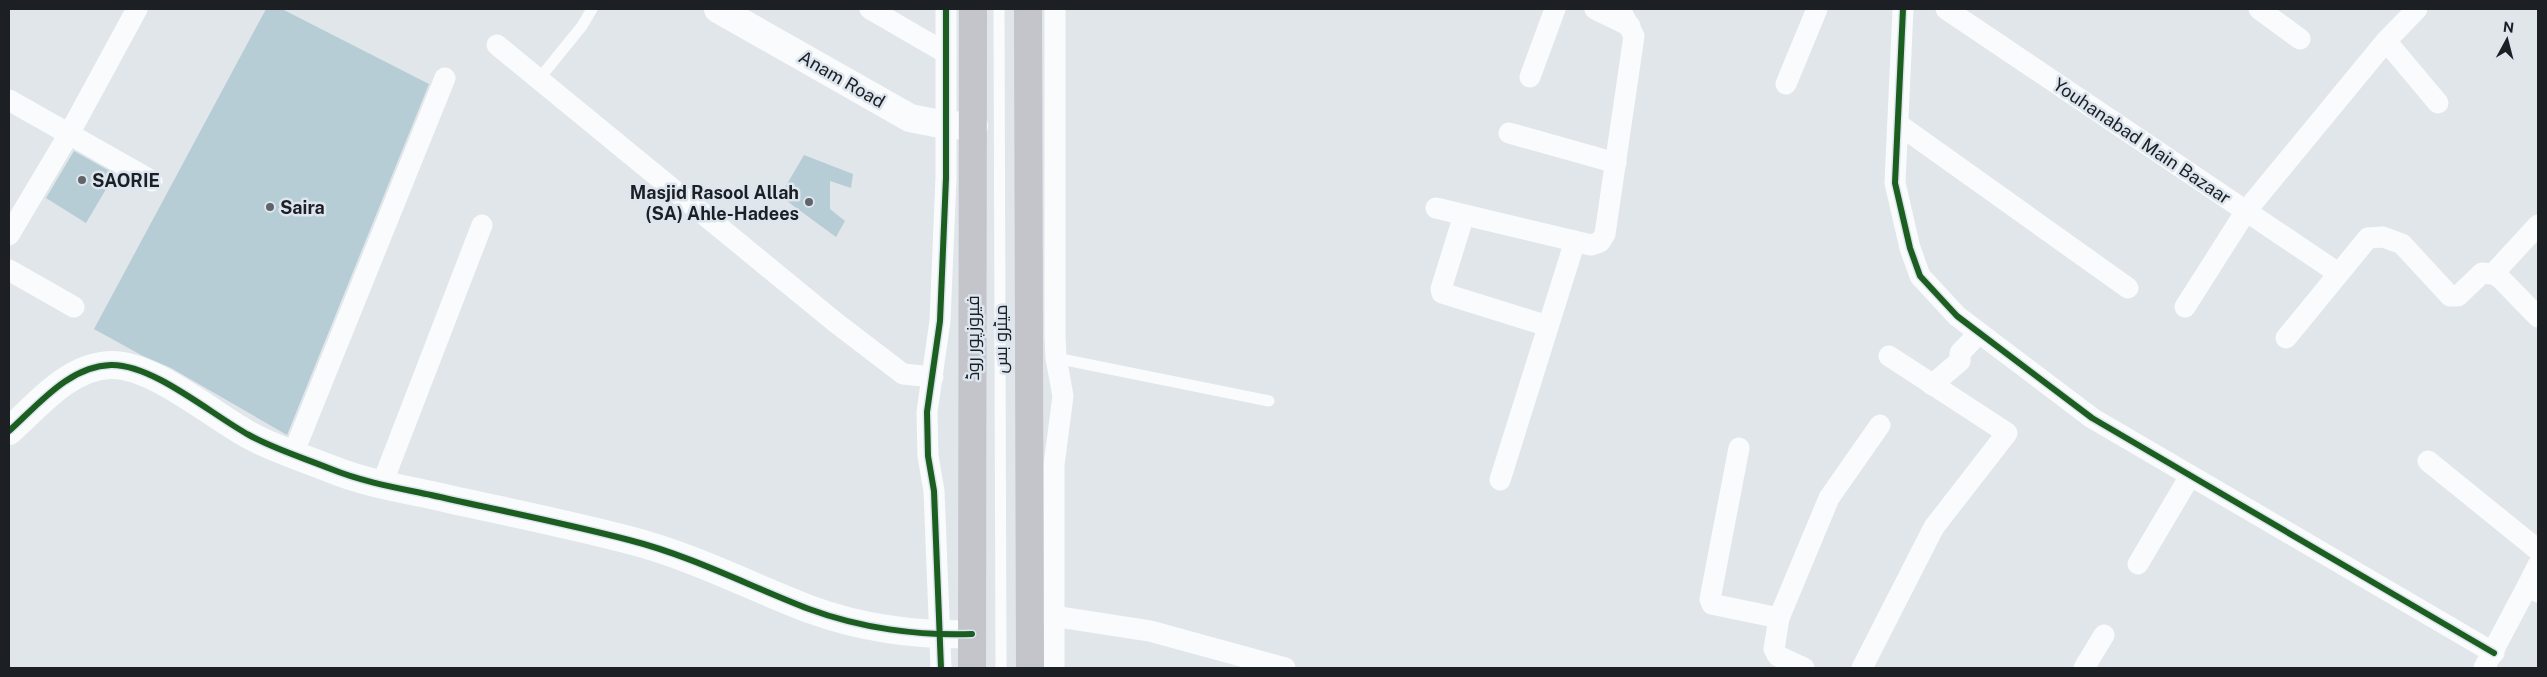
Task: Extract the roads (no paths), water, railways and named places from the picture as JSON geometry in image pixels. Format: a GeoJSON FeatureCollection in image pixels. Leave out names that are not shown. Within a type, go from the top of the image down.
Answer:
{"type":"FeatureCollection","features":[{"type":"Feature","properties":{"kind":"main road","name":"فیروزپور روڈ"},"geometry":{"type":"LineString","coordinates":[[972,668],[973,9]]}},
{"type":"Feature","properties":{"kind":"main road"},"geometry":{"type":"LineString","coordinates":[[1028,9],[1042,614],[1030,668]]}},
{"type":"Feature","properties":{"kind":"street"},"geometry":{"type":"LineString","coordinates":[[9,235],[69,134],[137,9]]}},
{"type":"Feature","properties":{"kind":"street","name":"Anam Road"},"geometry":{"type":"LineString","coordinates":[[718,9],[910,118],[945,125],[974,126]]}},
{"type":"Feature","properties":{"kind":"street"},"geometry":{"type":"LineString","coordinates":[[870,9],[946,53]]}},
{"type":"Feature","properties":{"kind":"street"},"geometry":{"type":"LineString","coordinates":[[941,668],[934,491],[928,456],[927,412],[933,378],[940,312],[946,178],[946,9]]}},
{"type":"Feature","properties":{"kind":"street"},"geometry":{"type":"LineString","coordinates":[[1054,668],[1042,614],[1054,465],[1063,396],[1056,358],[1055,9]]}},
{"type":"Feature","properties":{"kind":"street"},"geometry":{"type":"LineString","coordinates":[[1530,77],[1555,9]]}},
{"type":"Feature","properties":{"kind":"street"},"geometry":{"type":"LineString","coordinates":[[1436,208],[1591,245],[1600,242],[1605,234],[1634,36],[1625,17],[1595,9]]}},
{"type":"Feature","properties":{"kind":"street"},"geometry":{"type":"LineString","coordinates":[[1786,84],[1817,9]]}},
{"type":"Feature","properties":{"kind":"street"},"geometry":{"type":"LineString","coordinates":[[1903,9],[1895,183],[1910,248],[1920,276],[1957,316],[2092,418],[2190,476],[2489,661],[2533,588],[2538,565]]}},
{"type":"Feature","properties":{"kind":"street","name":"Youhanabad Main Bazaar"},"geometry":{"type":"LineString","coordinates":[[1946,9],[2338,273]]}},
{"type":"Feature","properties":{"kind":"street"},"geometry":{"type":"LineString","coordinates":[[2259,9],[2300,39]]}},
{"type":"Feature","properties":{"kind":"street"},"geometry":{"type":"LineString","coordinates":[[2184,307],[2246,211],[2386,41],[2417,9]]}},
{"type":"Feature","properties":{"kind":"street"},"geometry":{"type":"LineString","coordinates":[[2386,41],[2438,103]]}},
{"type":"Feature","properties":{"kind":"street"},"geometry":{"type":"LineString","coordinates":[[497,45],[835,322],[903,374],[933,378]]}},
{"type":"Feature","properties":{"kind":"street"},"geometry":{"type":"LineString","coordinates":[[293,454],[445,78]]}},
{"type":"Feature","properties":{"kind":"street"},"geometry":{"type":"LineString","coordinates":[[9,100],[152,181]]}},
{"type":"Feature","properties":{"kind":"street"},"geometry":{"type":"LineString","coordinates":[[1898,124],[2128,288]]}},
{"type":"Feature","properties":{"kind":"street"},"geometry":{"type":"LineString","coordinates":[[1509,133],[1616,163]]}},
{"type":"Feature","properties":{"kind":"street"},"geometry":{"type":"LineString","coordinates":[[1464,215],[1441,289],[1442,293],[1548,326]]}},
{"type":"Feature","properties":{"kind":"street"},"geometry":{"type":"LineString","coordinates":[[382,484],[482,225]]}},
{"type":"Feature","properties":{"kind":"street"},"geometry":{"type":"LineString","coordinates":[[2493,274],[2538,225]]}},
{"type":"Feature","properties":{"kind":"street"},"geometry":{"type":"LineString","coordinates":[[2286,338],[2368,238],[2383,237],[2402,244],[2450,296],[2458,296],[2482,273],[2493,274],[2538,317]]}},
{"type":"Feature","properties":{"kind":"street"},"geometry":{"type":"LineString","coordinates":[[1500,480],[1575,241]]}},
{"type":"Feature","properties":{"kind":"street"},"geometry":{"type":"LineString","coordinates":[[9,270],[74,307]]}},
{"type":"Feature","properties":{"kind":"street"},"geometry":{"type":"LineString","coordinates":[[1932,385],[1960,360],[1960,353],[1979,332]]}},
{"type":"Feature","properties":{"kind":"street"},"geometry":{"type":"LineString","coordinates":[[1862,668],[1934,527],[2007,433],[1889,356]]}},
{"type":"Feature","properties":{"kind":"street"},"geometry":{"type":"LineString","coordinates":[[9,431],[61,384],[89,369],[113,365],[138,371],[171,386],[250,436],[343,474],[631,540],[705,565],[810,609],[874,626],[940,635],[972,634]]}},
{"type":"Feature","properties":{"kind":"street"},"geometry":{"type":"LineString","coordinates":[[1804,668],[1778,656],[1774,649],[1779,618],[1829,498],[1880,425]]}},
{"type":"Feature","properties":{"kind":"street"},"geometry":{"type":"LineString","coordinates":[[1739,448],[1710,599],[1712,604],[1716,606],[1779,618]]}},
{"type":"Feature","properties":{"kind":"street"},"geometry":{"type":"LineString","coordinates":[[2428,461],[2538,550]]}},
{"type":"Feature","properties":{"kind":"street"},"geometry":{"type":"LineString","coordinates":[[2138,564],[2190,476]]}},
{"type":"Feature","properties":{"kind":"street"},"geometry":{"type":"LineString","coordinates":[[1042,614],[1150,630],[1285,668]]}},
{"type":"Feature","properties":{"kind":"street"},"geometry":{"type":"LineString","coordinates":[[2084,668],[2104,635]]}},
{"type":"Feature","properties":{"kind":"lane"},"geometry":{"type":"LineString","coordinates":[[538,79],[582,26],[592,9]]}},
{"type":"Feature","properties":{"kind":"lane","name":"میٹرو بس"},"geometry":{"type":"LineString","coordinates":[[999,9],[1002,668]]}},
{"type":"Feature","properties":{"kind":"lane"},"geometry":{"type":"LineString","coordinates":[[1056,358],[1269,401]]}},
{"type":"Feature","properties":{"kind":"place","name":"SAORIE"},"geometry":{"type":"Point","coordinates":[82,180]}},
{"type":"Feature","properties":{"kind":"place","name":"Masjid Rasool Allah (SA) Ahle-Hadees"},"geometry":{"type":"Point","coordinates":[809,202]}},
{"type":"Feature","properties":{"kind":"place","name":"Saira"},"geometry":{"type":"Point","coordinates":[270,207]}}]}
